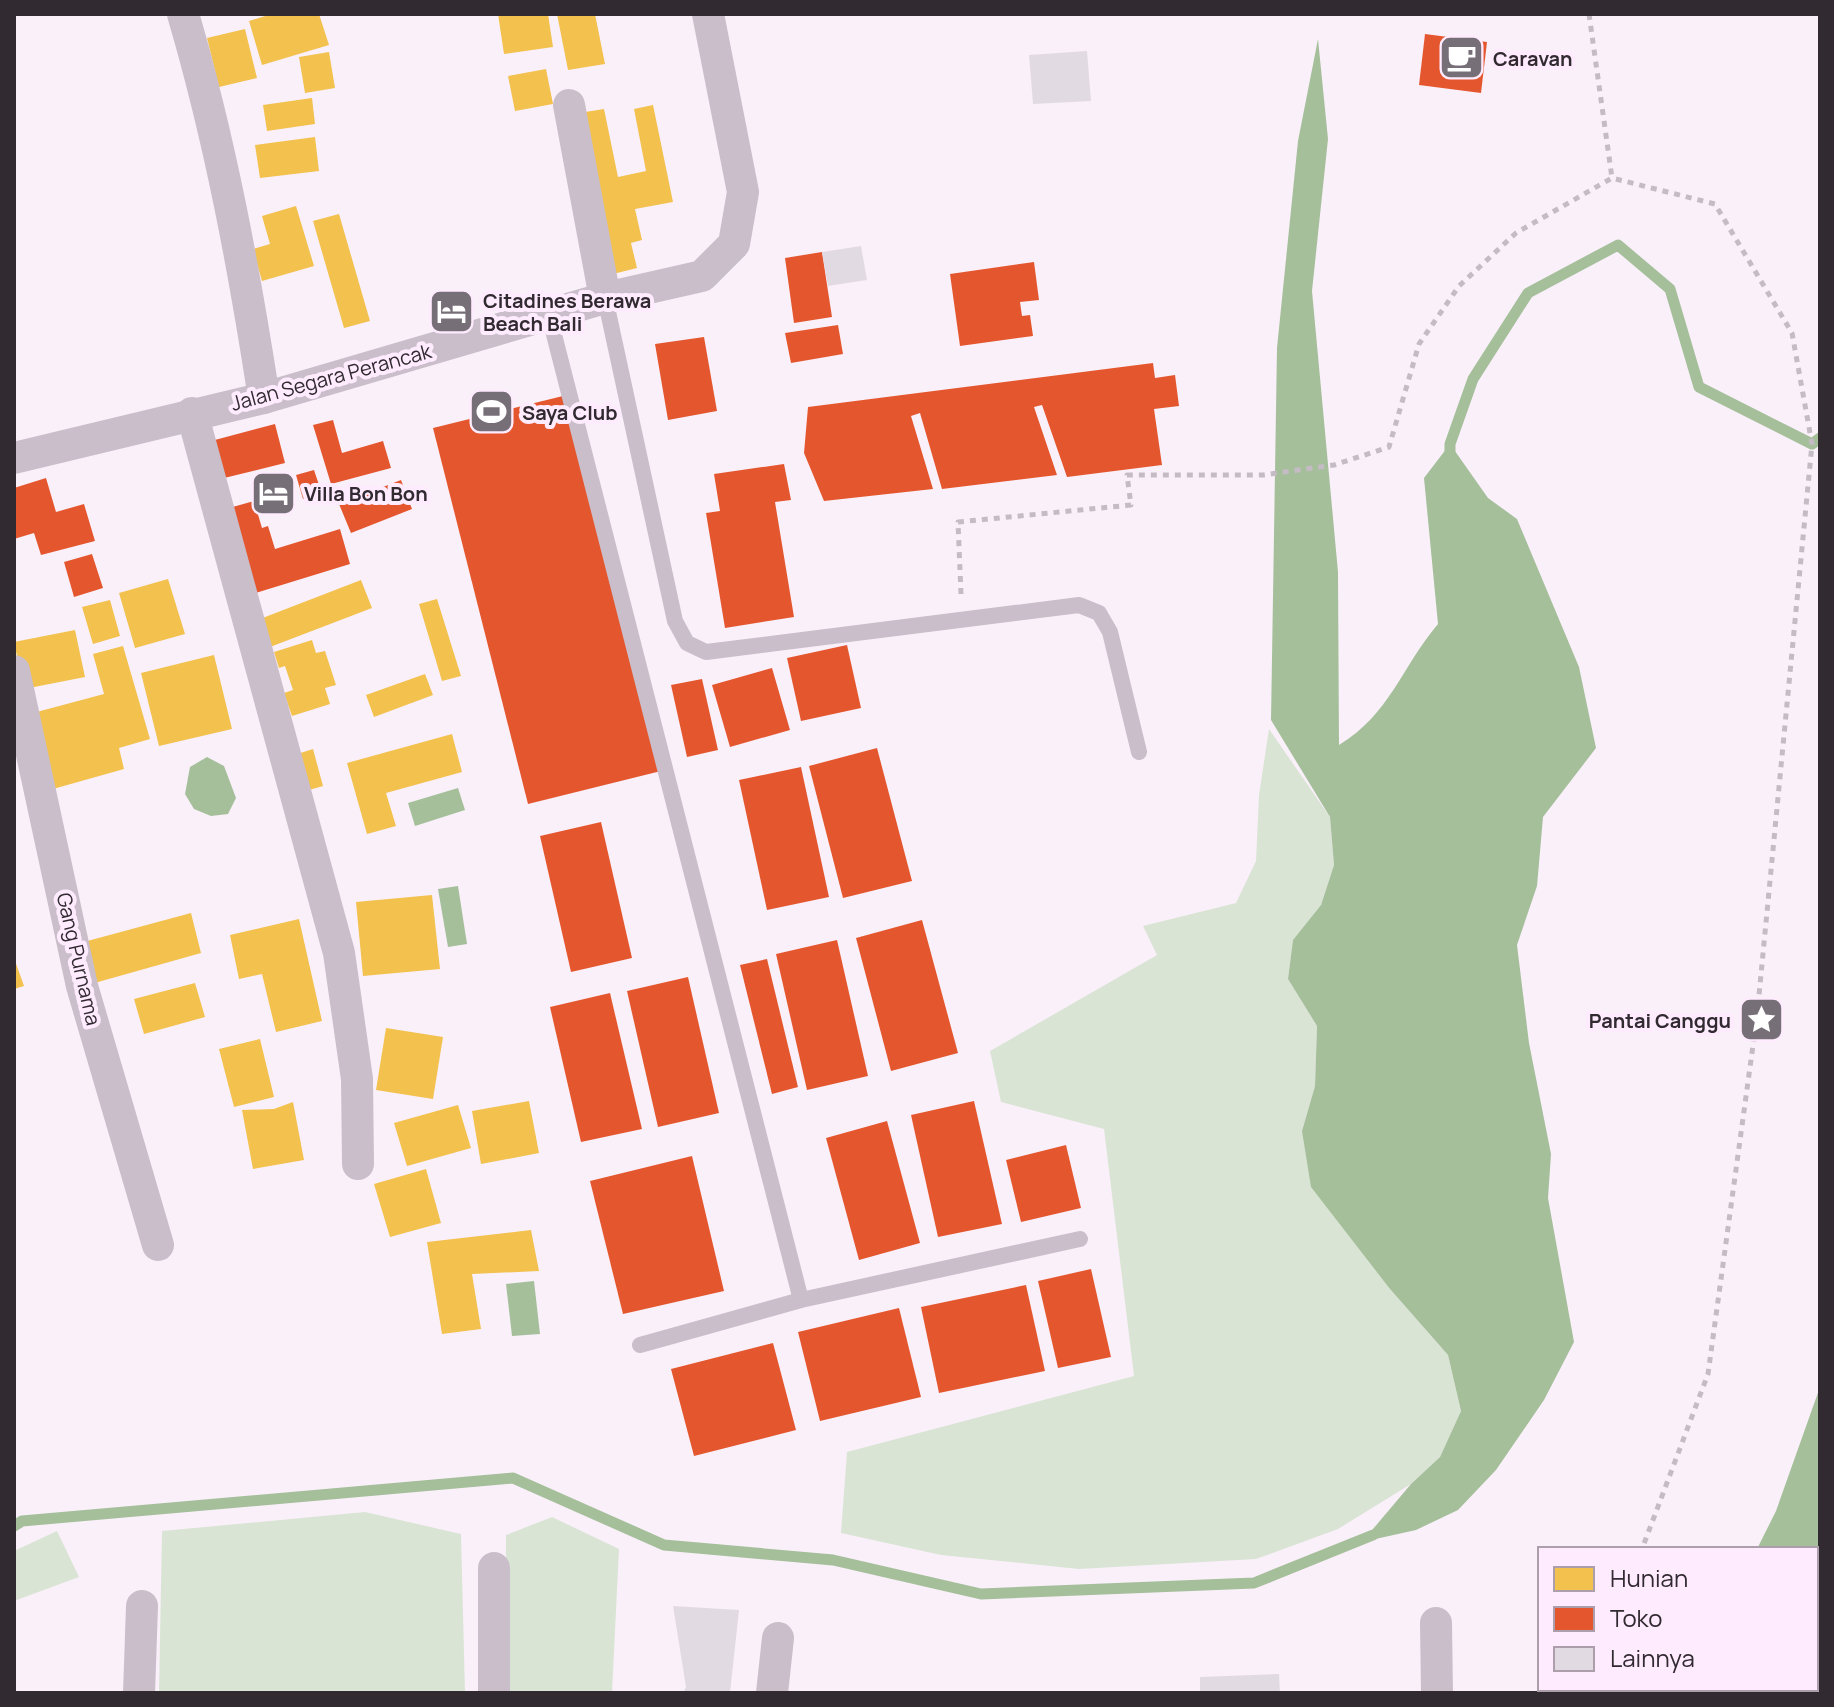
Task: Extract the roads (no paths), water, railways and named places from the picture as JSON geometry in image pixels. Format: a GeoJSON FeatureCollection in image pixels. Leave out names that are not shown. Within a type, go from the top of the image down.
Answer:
{"type":"FeatureCollection","features":[{"type":"Feature","properties":{"kind":"street"},"geometry":{"type":"LineString","coordinates":[[183,14],[225,177],[244,266],[264,398]]}},
{"type":"Feature","properties":{"kind":"street","name":"Jalan Segara Perancak"},"geometry":{"type":"LineString","coordinates":[[14,458],[264,398],[605,298],[702,276],[734,244],[743,192],[708,14]]}},
{"type":"Feature","properties":{"kind":"street"},"geometry":{"type":"LineString","coordinates":[[569,105],[605,298]]}},
{"type":"Feature","properties":{"kind":"street"},"geometry":{"type":"LineString","coordinates":[[192,413],[339,953],[357,1079],[358,1164]]}},
{"type":"Feature","properties":{"kind":"street","name":"Gang Purnama"},"geometry":{"type":"LineString","coordinates":[[14,671],[82,986],[158,1245]]}},
{"type":"Feature","properties":{"kind":"street"},"geometry":{"type":"LineString","coordinates":[[494,1568],[494,1693]]}},
{"type":"Feature","properties":{"kind":"street"},"geometry":{"type":"LineString","coordinates":[[139,1693],[142,1606]]}},
{"type":"Feature","properties":{"kind":"street"},"geometry":{"type":"LineString","coordinates":[[1436,1623],[1437,1693]]}},
{"type":"Feature","properties":{"kind":"street"},"geometry":{"type":"LineString","coordinates":[[772,1693],[778,1638]]}},
{"type":"Feature","properties":{"kind":"lane"},"geometry":{"type":"LineString","coordinates":[[605,298],[675,621],[687,643],[706,652],[1079,605],[1099,613],[1110,632],[1139,752]]}},
{"type":"Feature","properties":{"kind":"lane"},"geometry":{"type":"LineString","coordinates":[[549,315],[801,1300]]}},
{"type":"Feature","properties":{"kind":"lane"},"geometry":{"type":"LineString","coordinates":[[640,1345],[801,1300],[1080,1239]]}},
{"type":"Feature","properties":{"kind":"waterway"},"geometry":{"type":"LineString","coordinates":[[1450,457],[1450,444],[1473,379],[1528,293],[1618,245],[1670,289],[1699,387],[1812,444],[1820,438]]}},
{"type":"Feature","properties":{"kind":"waterway"},"geometry":{"type":"LineString","coordinates":[[14,1526],[22,1521],[513,1478],[664,1545],[833,1560],[981,1594],[1254,1583],[1373,1535]]}},
{"type":"Feature","properties":{"kind":"place","name":"Caravan"},"geometry":{"type":"Point","coordinates":[1462,58]}},
{"type":"Feature","properties":{"kind":"place","name":"Citadines Berawa Beach Bali"},"geometry":{"type":"Point","coordinates":[452,311]}},
{"type":"Feature","properties":{"kind":"place","name":"Saya Club"},"geometry":{"type":"Point","coordinates":[491,412]}},
{"type":"Feature","properties":{"kind":"place","name":"Villa Bon Bon"},"geometry":{"type":"Point","coordinates":[273,493]}},
{"type":"Feature","properties":{"kind":"place","name":"Pantai Canggu"},"geometry":{"type":"Point","coordinates":[1762,1020]}}]}
